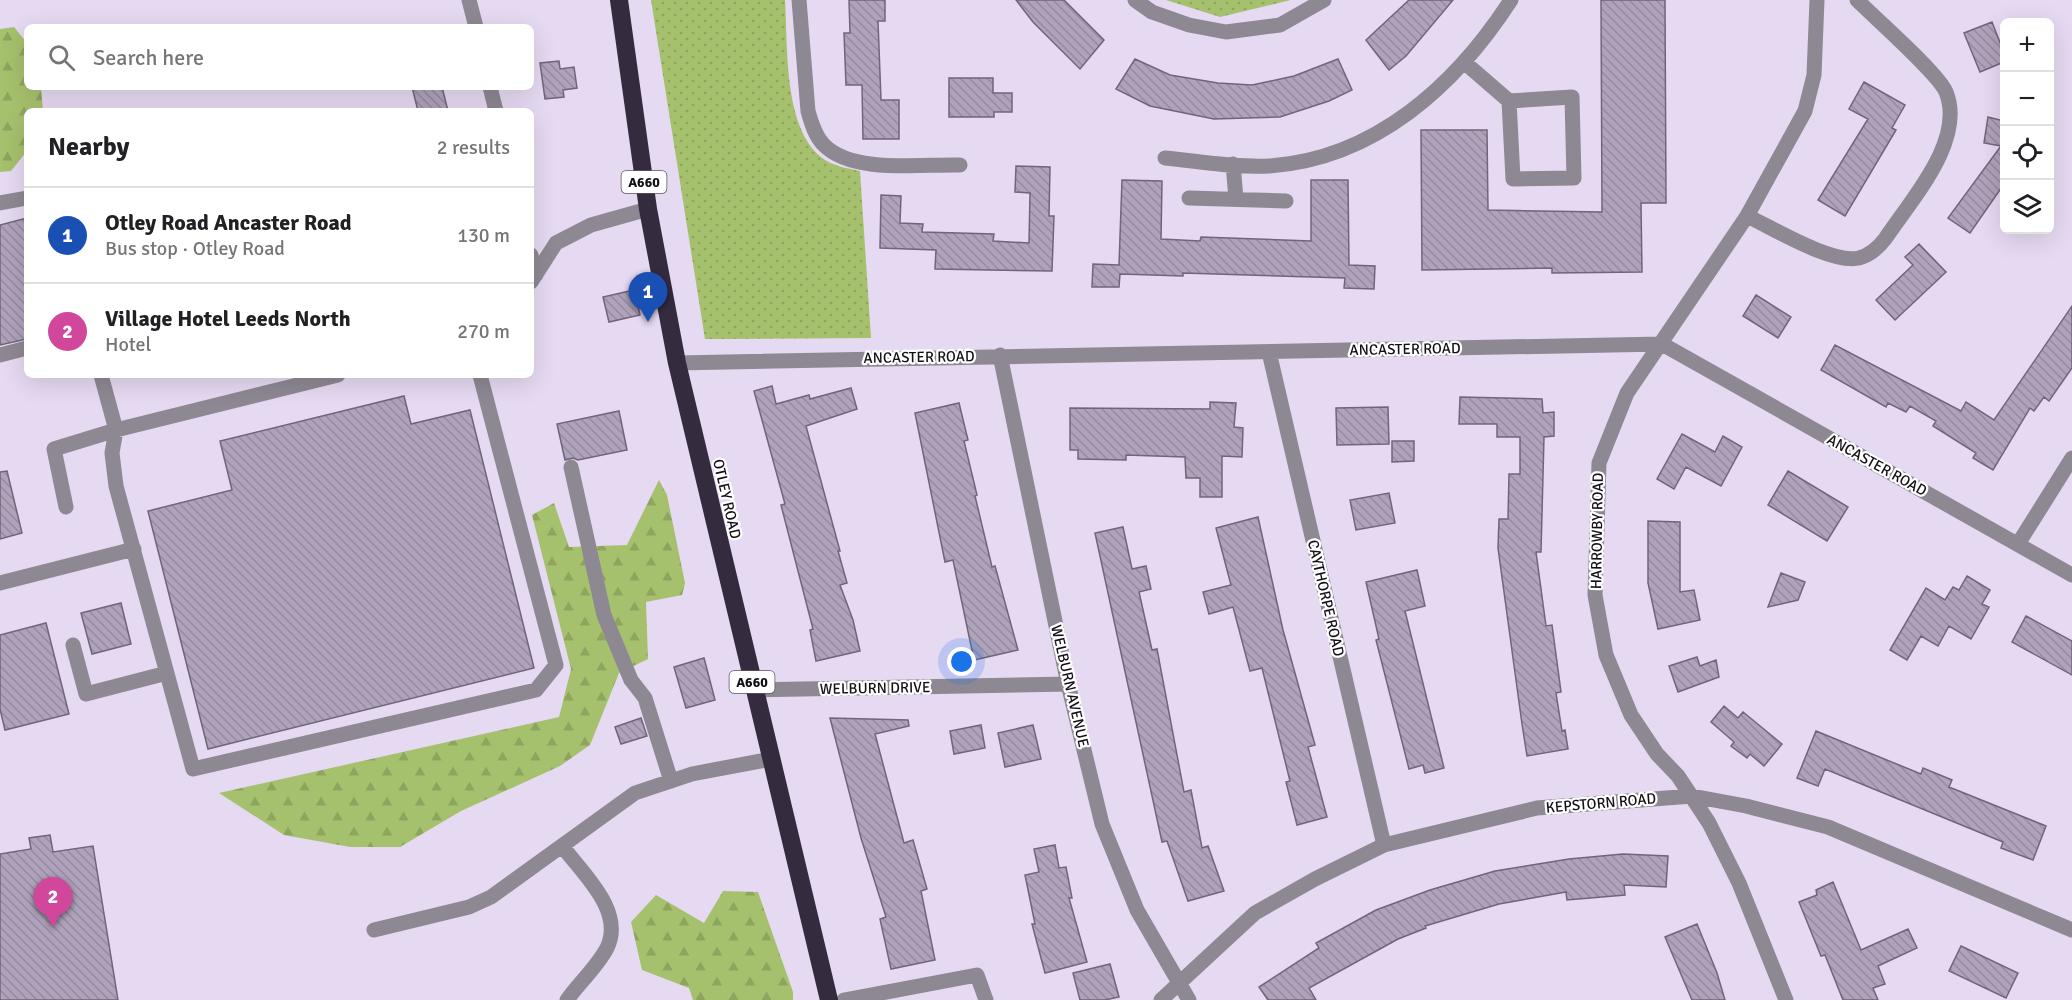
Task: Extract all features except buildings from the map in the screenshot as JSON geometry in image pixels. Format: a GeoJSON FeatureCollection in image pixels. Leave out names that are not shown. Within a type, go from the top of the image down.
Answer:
{"type":"FeatureCollection","features":[{"type":"Feature","properties":{"kind":"highway","name":"OTLEY ROAD"},"geometry":{"type":"LineString","coordinates":[[619,0],[648,209],[677,363],[829,1000]]}},
{"type":"Feature","properties":{"kind":"street"},"geometry":{"type":"LineString","coordinates":[[470,0],[475,24]]}},
{"type":"Feature","properties":{"kind":"street"},"geometry":{"type":"LineString","coordinates":[[799,0],[807,111],[813,127],[824,144],[853,161],[870,164],[960,165]]}},
{"type":"Feature","properties":{"kind":"street"},"geometry":{"type":"LineString","coordinates":[[1135,0],[1152,12],[1180,22],[1226,32],[1280,25],[1324,0]]}},
{"type":"Feature","properties":{"kind":"street"},"geometry":{"type":"LineString","coordinates":[[1165,158],[1267,166],[1308,161],[1362,141],[1415,111],[1444,85],[1490,33],[1511,0]]}},
{"type":"Feature","properties":{"kind":"street","name":"HARROWBY ROAD"},"geometry":{"type":"LineString","coordinates":[[1786,1000],[1739,883],[1709,823],[1692,796],[1657,754],[1630,715],[1606,655],[1595,595],[1599,463],[1627,393],[1747,216],[1806,111],[1814,75],[1817,0]]}},
{"type":"Feature","properties":{"kind":"street"},"geometry":{"type":"LineString","coordinates":[[1747,216],[1834,256],[1857,258],[1877,249],[1940,157],[1948,136],[1951,117],[1946,91],[1857,0]]}},
{"type":"Feature","properties":{"kind":"street"},"geometry":{"type":"LineString","coordinates":[[1464,62],[1509,101],[1572,97],[1574,178],[1513,179],[1509,101]]}},
{"type":"Feature","properties":{"kind":"street"},"geometry":{"type":"LineString","coordinates":[[491,90],[495,108]]}},
{"type":"Feature","properties":{"kind":"street"},"geometry":{"type":"LineString","coordinates":[[1233,164],[1236,200]]}},
{"type":"Feature","properties":{"kind":"street"},"geometry":{"type":"LineString","coordinates":[[1189,198],[1286,201]]}},
{"type":"Feature","properties":{"kind":"street"},"geometry":{"type":"LineString","coordinates":[[0,203],[24,199]]}},
{"type":"Feature","properties":{"kind":"street"},"geometry":{"type":"LineString","coordinates":[[534,277],[556,243],[591,225],[648,209]]}},
{"type":"Feature","properties":{"kind":"street","name":"ANCASTER ROAD"},"geometry":{"type":"LineString","coordinates":[[677,363],[1662,344],[2072,575]]}},
{"type":"Feature","properties":{"kind":"street"},"geometry":{"type":"LineString","coordinates":[[0,355],[24,349]]}},
{"type":"Feature","properties":{"kind":"street","name":"CAYTHORPE ROAD"},"geometry":{"type":"LineString","coordinates":[[1269,352],[1384,845]]}},
{"type":"Feature","properties":{"kind":"street","name":"WELBURN AVENUE"},"geometry":{"type":"LineString","coordinates":[[1000,355],[1068,684],[1102,824],[1137,910],[1189,1000]]}},
{"type":"Feature","properties":{"kind":"street"},"geometry":{"type":"LineString","coordinates":[[102,378],[116,430],[112,453],[116,486],[193,769],[536,690],[556,665],[481,378]]}},
{"type":"Feature","properties":{"kind":"street"},"geometry":{"type":"LineString","coordinates":[[66,507],[54,449],[116,430],[326,378]]}},
{"type":"Feature","properties":{"kind":"street"},"geometry":{"type":"LineString","coordinates":[[2018,544],[2072,458]]}},
{"type":"Feature","properties":{"kind":"street"},"geometry":{"type":"LineString","coordinates":[[571,467],[604,615],[631,680],[645,698],[671,781]]}},
{"type":"Feature","properties":{"kind":"street"},"geometry":{"type":"LineString","coordinates":[[0,583],[134,549]]}},
{"type":"Feature","properties":{"kind":"street"},"geometry":{"type":"LineString","coordinates":[[72,645],[86,694],[167,673]]}},
{"type":"Feature","properties":{"kind":"street","name":"WELBURN DRIVE"},"geometry":{"type":"LineString","coordinates":[[754,690],[1068,684]]}},
{"type":"Feature","properties":{"kind":"street"},"geometry":{"type":"LineString","coordinates":[[374,930],[469,907],[491,897],[563,847],[634,793],[692,774],[771,759]]}},
{"type":"Feature","properties":{"kind":"street","name":"KEPSTORN ROAD"},"geometry":{"type":"LineString","coordinates":[[1161,1000],[1255,913],[1315,879],[1384,845],[1537,808],[1692,796],[1746,806],[1828,827],[2072,930]]}},
{"type":"Feature","properties":{"kind":"street"},"geometry":{"type":"LineString","coordinates":[[563,847],[606,906],[612,918],[607,948],[567,1000]]}},
{"type":"Feature","properties":{"kind":"street"},"geometry":{"type":"LineString","coordinates":[[844,1000],[977,975],[985,994]]}},
{"type":"Feature","properties":{"kind":"green space"},"geometry":{"type":"Polygon","coordinates":[[[651,0],[785,0],[790,84],[800,126],[809,143],[829,163],[860,171],[871,338],[705,339],[651,0]]]}},
{"type":"Feature","properties":{"kind":"green space"},"geometry":{"type":"Polygon","coordinates":[[[1166,0],[1291,0],[1220,17],[1166,0]]]}},
{"type":"Feature","properties":{"kind":"green space"},"geometry":{"type":"Polygon","coordinates":[[[14,27],[24,39],[24,90],[41,90],[43,108],[24,108],[24,155],[11,171],[0,172],[0,29],[14,27]]]}},
{"type":"Feature","properties":{"kind":"green space"},"geometry":{"type":"Polygon","coordinates":[[[659,480],[667,495],[685,583],[682,595],[646,602],[648,659],[619,673],[590,745],[560,766],[461,811],[400,847],[350,847],[284,835],[219,793],[559,717],[571,669],[532,515],[554,503],[569,547],[627,545],[659,480]]]}},
{"type":"Feature","properties":{"kind":"green space"},"geometry":{"type":"Polygon","coordinates":[[[723,891],[758,892],[793,992],[793,1000],[693,1000],[689,988],[642,970],[631,922],[656,895],[704,923],[723,891]]]}},
{"type":"Feature","properties":{"kind":"place","name":"Otley Road Ancaster Road"},"geometry":{"type":"Point","coordinates":[648,322]}},
{"type":"Feature","properties":{"kind":"place","name":"Village Hotel Leeds North"},"geometry":{"type":"Point","coordinates":[53,927]}}]}
